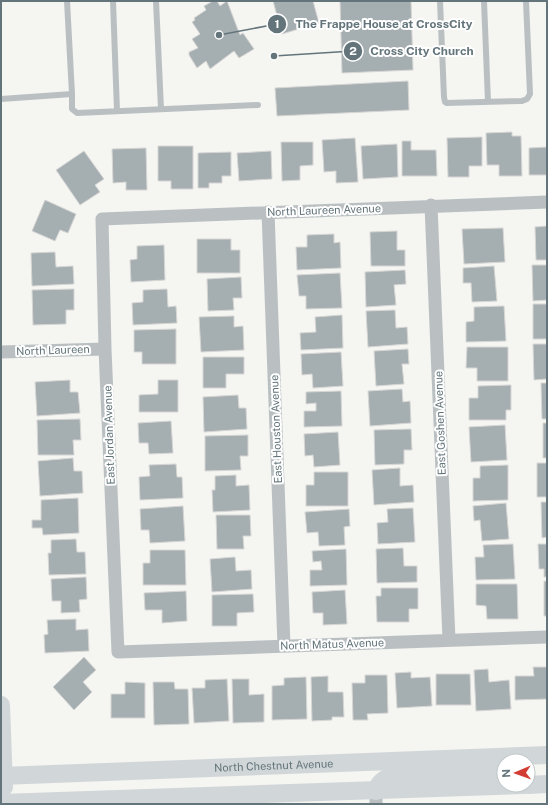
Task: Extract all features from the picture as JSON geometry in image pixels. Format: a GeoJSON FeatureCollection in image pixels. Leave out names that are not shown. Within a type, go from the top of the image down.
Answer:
{"type":"FeatureCollection","features":[{"type":"Feature","properties":{"kind":"main road"},"geometry":{"type":"LineString","coordinates":[[1,705],[3,803],[376,797],[496,787]]}},
{"type":"Feature","properties":{"kind":"main road","name":"North Chestnut Avenue"},"geometry":{"type":"LineString","coordinates":[[2,776],[547,755]]}},
{"type":"Feature","properties":{"kind":"main road"},"geometry":{"type":"LineString","coordinates":[[536,763],[547,760]]}},
{"type":"Feature","properties":{"kind":"main road"},"geometry":{"type":"LineString","coordinates":[[376,797],[378,784],[384,779],[393,775],[496,769]]}},
{"type":"Feature","properties":{"kind":"main road"},"geometry":{"type":"LineString","coordinates":[[536,785],[547,784]]}},
{"type":"Feature","properties":{"kind":"street","name":"North Laureen Avenue"},"geometry":{"type":"LineString","coordinates":[[102,219],[431,205],[547,202]]}},
{"type":"Feature","properties":{"kind":"street","name":"East Goshen Avenue"},"geometry":{"type":"LineString","coordinates":[[431,205],[449,640]]}},
{"type":"Feature","properties":{"kind":"street","name":"East Houston Avenue"},"geometry":{"type":"LineString","coordinates":[[268,212],[284,646]]}},
{"type":"Feature","properties":{"kind":"street","name":"East Jordan Avenue"},"geometry":{"type":"LineString","coordinates":[[102,219],[105,349],[118,652]]}},
{"type":"Feature","properties":{"kind":"street","name":"North Laureen"},"geometry":{"type":"LineString","coordinates":[[1,352],[105,349]]}},
{"type":"Feature","properties":{"kind":"street","name":"North Matus Avenue"},"geometry":{"type":"LineString","coordinates":[[118,652],[547,637]]}},
{"type":"Feature","properties":{"kind":"lane"},"geometry":{"type":"LineString","coordinates":[[67,1],[72,109],[76,113],[258,106]]}},
{"type":"Feature","properties":{"kind":"lane"},"geometry":{"type":"LineString","coordinates":[[113,1],[117,111]]}},
{"type":"Feature","properties":{"kind":"lane"},"geometry":{"type":"LineString","coordinates":[[156,1],[161,109]]}},
{"type":"Feature","properties":{"kind":"lane"},"geometry":{"type":"LineString","coordinates":[[440,1],[445,102],[522,101],[528,99],[530,94],[526,1]]}},
{"type":"Feature","properties":{"kind":"lane"},"geometry":{"type":"LineString","coordinates":[[484,1],[488,102]]}},
{"type":"Feature","properties":{"kind":"lane"},"geometry":{"type":"LineString","coordinates":[[1,99],[72,94]]}},
{"type":"Feature","properties":{"kind":"building"},"geometry":{"type":"Polygon","coordinates":[[[213,1],[217,1],[220,6],[227,1],[240,35],[243,33],[254,49],[239,58],[234,51],[210,69],[206,61],[197,68],[189,55],[189,52],[198,48],[192,39],[200,34],[192,22],[195,20],[194,18],[206,10],[204,6],[213,1]]]}},
{"type":"Feature","properties":{"kind":"building"},"geometry":{"type":"Polygon","coordinates":[[[273,1],[313,1],[319,23],[282,34],[273,1]]]}},
{"type":"Feature","properties":{"kind":"building"},"geometry":{"type":"Polygon","coordinates":[[[340,1],[411,1],[413,70],[342,73],[340,1]]]}},
{"type":"Feature","properties":{"kind":"building"},"geometry":{"type":"Polygon","coordinates":[[[408,81],[409,110],[277,116],[275,88],[408,81]]]}},
{"type":"Feature","properties":{"kind":"building"},"geometry":{"type":"Polygon","coordinates":[[[512,132],[512,136],[521,136],[522,176],[499,176],[499,165],[487,165],[486,133],[512,132]]]}},
{"type":"Feature","properties":{"kind":"building"},"geometry":{"type":"Polygon","coordinates":[[[482,137],[482,166],[469,166],[469,177],[448,177],[447,138],[482,137]]]}},
{"type":"Feature","properties":{"kind":"building"},"geometry":{"type":"Polygon","coordinates":[[[355,138],[358,182],[336,183],[336,171],[324,172],[322,140],[355,138]]]}},
{"type":"Feature","properties":{"kind":"building"},"geometry":{"type":"Polygon","coordinates":[[[402,141],[411,141],[411,150],[436,150],[437,176],[402,176],[402,141]]]}},
{"type":"Feature","properties":{"kind":"building"},"geometry":{"type":"Polygon","coordinates":[[[281,142],[313,142],[313,165],[300,166],[300,180],[282,181],[281,142]]]}},
{"type":"Feature","properties":{"kind":"building"},"geometry":{"type":"Polygon","coordinates":[[[397,144],[398,177],[363,179],[361,146],[397,144]]]}},
{"type":"Feature","properties":{"kind":"building"},"geometry":{"type":"Polygon","coordinates":[[[158,146],[193,146],[193,189],[171,189],[171,181],[158,181],[158,146]]]}},
{"type":"Feature","properties":{"kind":"building"},"geometry":{"type":"Polygon","coordinates":[[[547,147],[547,175],[529,175],[529,148],[547,147]]]}},
{"type":"Feature","properties":{"kind":"building"},"geometry":{"type":"Polygon","coordinates":[[[146,148],[147,190],[126,190],[126,182],[113,183],[112,149],[146,148]]]}},
{"type":"Feature","properties":{"kind":"building"},"geometry":{"type":"Polygon","coordinates":[[[84,151],[104,179],[95,185],[100,192],[80,205],[56,170],[84,151]]]}},
{"type":"Feature","properties":{"kind":"building"},"geometry":{"type":"Polygon","coordinates":[[[271,151],[272,179],[239,181],[237,153],[271,151]]]}},
{"type":"Feature","properties":{"kind":"building"},"geometry":{"type":"Polygon","coordinates":[[[231,152],[231,176],[222,176],[222,183],[209,183],[209,188],[198,188],[198,153],[231,152]]]}},
{"type":"Feature","properties":{"kind":"building"},"geometry":{"type":"Polygon","coordinates":[[[45,200],[76,214],[68,233],[60,230],[55,241],[32,231],[45,200]]]}},
{"type":"Feature","properties":{"kind":"building"},"geometry":{"type":"Polygon","coordinates":[[[547,226],[547,260],[536,260],[535,227],[547,226]]]}},
{"type":"Feature","properties":{"kind":"building"},"geometry":{"type":"Polygon","coordinates":[[[503,228],[505,262],[464,264],[462,229],[503,228]]]}},
{"type":"Feature","properties":{"kind":"building"},"geometry":{"type":"Polygon","coordinates":[[[397,231],[397,250],[405,250],[405,266],[371,266],[370,232],[397,231]]]}},
{"type":"Feature","properties":{"kind":"building"},"geometry":{"type":"Polygon","coordinates":[[[334,234],[334,243],[340,242],[341,268],[297,270],[296,247],[307,247],[307,235],[334,234]]]}},
{"type":"Feature","properties":{"kind":"building"},"geometry":{"type":"Polygon","coordinates":[[[197,239],[231,239],[231,250],[240,250],[240,273],[197,273],[197,239]]]}},
{"type":"Feature","properties":{"kind":"building"},"geometry":{"type":"Polygon","coordinates":[[[164,245],[165,280],[131,282],[130,260],[137,259],[137,246],[164,245]]]}},
{"type":"Feature","properties":{"kind":"building"},"geometry":{"type":"Polygon","coordinates":[[[55,252],[56,267],[73,266],[74,284],[32,286],[31,253],[55,252]]]}},
{"type":"Feature","properties":{"kind":"building"},"geometry":{"type":"Polygon","coordinates":[[[532,265],[547,265],[547,300],[533,301],[532,265]]]}},
{"type":"Feature","properties":{"kind":"building"},"geometry":{"type":"Polygon","coordinates":[[[494,266],[497,301],[472,302],[471,283],[463,283],[463,268],[494,266]]]}},
{"type":"Feature","properties":{"kind":"building"},"geometry":{"type":"Polygon","coordinates":[[[405,270],[406,284],[394,285],[396,305],[366,307],[365,272],[405,270]]]}},
{"type":"Feature","properties":{"kind":"building"},"geometry":{"type":"Polygon","coordinates":[[[340,273],[342,308],[306,309],[306,296],[299,296],[297,275],[340,273]]]}},
{"type":"Feature","properties":{"kind":"building"},"geometry":{"type":"Polygon","coordinates":[[[241,277],[242,298],[233,298],[234,310],[208,311],[207,279],[241,277]]]}},
{"type":"Feature","properties":{"kind":"building"},"geometry":{"type":"Polygon","coordinates":[[[74,289],[74,310],[66,310],[66,324],[33,325],[32,290],[74,289]]]}},
{"type":"Feature","properties":{"kind":"building"},"geometry":{"type":"Polygon","coordinates":[[[167,289],[168,307],[176,306],[177,323],[133,325],[132,303],[143,302],[143,290],[167,289]]]}},
{"type":"Feature","properties":{"kind":"building"},"geometry":{"type":"Polygon","coordinates":[[[533,304],[547,304],[547,339],[533,339],[533,304]]]}},
{"type":"Feature","properties":{"kind":"building"},"geometry":{"type":"Polygon","coordinates":[[[504,306],[506,341],[466,342],[466,322],[474,321],[474,307],[504,306]]]}},
{"type":"Feature","properties":{"kind":"building"},"geometry":{"type":"Polygon","coordinates":[[[395,310],[396,328],[407,327],[408,344],[368,347],[366,311],[395,310]]]}},
{"type":"Feature","properties":{"kind":"building"},"geometry":{"type":"Polygon","coordinates":[[[342,315],[343,348],[301,350],[300,333],[316,332],[315,317],[342,315]]]}},
{"type":"Feature","properties":{"kind":"building"},"geometry":{"type":"Polygon","coordinates":[[[234,316],[234,327],[243,326],[244,350],[201,352],[199,317],[234,316]]]}},
{"type":"Feature","properties":{"kind":"building"},"geometry":{"type":"Polygon","coordinates":[[[176,329],[176,364],[142,364],[142,352],[134,352],[134,330],[176,329]]]}},
{"type":"Feature","properties":{"kind":"building"},"geometry":{"type":"Polygon","coordinates":[[[533,344],[547,344],[547,379],[534,380],[533,344]]]}},
{"type":"Feature","properties":{"kind":"building"},"geometry":{"type":"Polygon","coordinates":[[[467,347],[508,347],[508,381],[477,381],[477,368],[466,368],[467,347]]]}},
{"type":"Feature","properties":{"kind":"building"},"geometry":{"type":"Polygon","coordinates":[[[408,349],[409,364],[402,364],[404,384],[376,386],[374,351],[408,349]]]}},
{"type":"Feature","properties":{"kind":"building"},"geometry":{"type":"Polygon","coordinates":[[[341,352],[343,386],[313,388],[312,374],[302,375],[301,354],[341,352]]]}},
{"type":"Feature","properties":{"kind":"building"},"geometry":{"type":"Polygon","coordinates":[[[203,357],[244,357],[244,374],[226,374],[226,388],[203,388],[203,357]]]}},
{"type":"Feature","properties":{"kind":"building"},"geometry":{"type":"Polygon","coordinates":[[[70,380],[70,392],[78,392],[80,413],[37,416],[35,382],[70,380]]]}},
{"type":"Feature","properties":{"kind":"building"},"geometry":{"type":"Polygon","coordinates":[[[158,380],[178,380],[178,412],[139,412],[139,395],[158,394],[158,380]]]}},
{"type":"Feature","properties":{"kind":"building"},"geometry":{"type":"Polygon","coordinates":[[[541,383],[547,383],[547,419],[542,419],[541,383]]]}},
{"type":"Feature","properties":{"kind":"building"},"geometry":{"type":"Polygon","coordinates":[[[511,385],[511,410],[506,410],[506,420],[469,420],[469,398],[478,398],[478,386],[511,385]]]}},
{"type":"Feature","properties":{"kind":"building"},"geometry":{"type":"Polygon","coordinates":[[[402,389],[403,402],[410,401],[411,423],[370,426],[368,391],[402,389]]]}},
{"type":"Feature","properties":{"kind":"building"},"geometry":{"type":"Polygon","coordinates":[[[341,391],[342,426],[304,427],[304,411],[316,411],[316,403],[306,404],[306,392],[341,391]]]}},
{"type":"Feature","properties":{"kind":"building"},"geometry":{"type":"Polygon","coordinates":[[[238,395],[239,408],[246,408],[247,429],[204,432],[203,397],[238,395]]]}},
{"type":"Feature","properties":{"kind":"building"},"geometry":{"type":"Polygon","coordinates":[[[80,419],[81,440],[73,440],[74,455],[38,455],[37,420],[80,419]]]}},
{"type":"Feature","properties":{"kind":"building"},"geometry":{"type":"Polygon","coordinates":[[[171,421],[173,453],[149,454],[148,443],[139,443],[138,423],[171,421]]]}},
{"type":"Feature","properties":{"kind":"building"},"geometry":{"type":"Polygon","coordinates":[[[543,423],[547,423],[547,458],[543,458],[543,423]]]}},
{"type":"Feature","properties":{"kind":"building"},"geometry":{"type":"Polygon","coordinates":[[[505,425],[507,460],[471,462],[469,427],[505,425]]]}},
{"type":"Feature","properties":{"kind":"building"},"geometry":{"type":"Polygon","coordinates":[[[411,429],[412,450],[404,450],[404,464],[375,465],[374,430],[411,429]]]}},
{"type":"Feature","properties":{"kind":"building"},"geometry":{"type":"Polygon","coordinates":[[[338,432],[340,465],[314,467],[313,455],[305,456],[304,434],[338,432]]]}},
{"type":"Feature","properties":{"kind":"building"},"geometry":{"type":"Polygon","coordinates":[[[248,435],[248,456],[240,456],[241,470],[205,471],[205,436],[248,435]]]}},
{"type":"Feature","properties":{"kind":"building"},"geometry":{"type":"Polygon","coordinates":[[[73,458],[74,471],[82,471],[83,493],[40,496],[38,461],[73,458]]]}},
{"type":"Feature","properties":{"kind":"building"},"geometry":{"type":"Polygon","coordinates":[[[537,463],[547,463],[547,497],[537,497],[537,463]]]}},
{"type":"Feature","properties":{"kind":"building"},"geometry":{"type":"Polygon","coordinates":[[[176,464],[177,477],[182,477],[183,498],[140,500],[139,477],[150,476],[149,465],[176,464]]]}},
{"type":"Feature","properties":{"kind":"building"},"geometry":{"type":"Polygon","coordinates":[[[508,465],[508,500],[473,501],[473,478],[480,478],[480,466],[508,465]]]}},
{"type":"Feature","properties":{"kind":"building"},"geometry":{"type":"Polygon","coordinates":[[[400,468],[400,486],[413,485],[414,502],[374,505],[372,470],[400,468]]]}},
{"type":"Feature","properties":{"kind":"building"},"geometry":{"type":"Polygon","coordinates":[[[314,472],[348,472],[348,506],[306,506],[306,485],[314,485],[314,472]]]}},
{"type":"Feature","properties":{"kind":"building"},"geometry":{"type":"Polygon","coordinates":[[[236,475],[236,486],[249,485],[250,510],[213,512],[212,490],[215,490],[215,476],[236,475]]]}},
{"type":"Feature","properties":{"kind":"building"},"geometry":{"type":"Polygon","coordinates":[[[78,498],[79,533],[43,535],[42,528],[32,528],[32,520],[41,520],[41,500],[78,498]]]}},
{"type":"Feature","properties":{"kind":"building"},"geometry":{"type":"Polygon","coordinates":[[[541,502],[547,502],[547,537],[542,538],[541,502]]]}},
{"type":"Feature","properties":{"kind":"building"},"geometry":{"type":"Polygon","coordinates":[[[506,503],[509,539],[482,541],[480,520],[474,521],[473,506],[506,503]]]}},
{"type":"Feature","properties":{"kind":"building"},"geometry":{"type":"Polygon","coordinates":[[[183,506],[185,541],[150,543],[149,530],[141,530],[140,509],[183,506]]]}},
{"type":"Feature","properties":{"kind":"building"},"geometry":{"type":"Polygon","coordinates":[[[413,508],[415,542],[378,544],[377,523],[388,522],[387,509],[413,508]]]}},
{"type":"Feature","properties":{"kind":"building"},"geometry":{"type":"Polygon","coordinates":[[[349,509],[350,526],[344,527],[345,545],[319,546],[318,532],[307,533],[305,512],[349,509]]]}},
{"type":"Feature","properties":{"kind":"building"},"geometry":{"type":"Polygon","coordinates":[[[216,515],[250,515],[251,536],[243,536],[244,549],[217,549],[216,515]]]}},
{"type":"Feature","properties":{"kind":"building"},"geometry":{"type":"Polygon","coordinates":[[[76,539],[77,552],[85,552],[86,574],[49,575],[48,553],[51,553],[51,540],[76,539]]]}},
{"type":"Feature","properties":{"kind":"building"},"geometry":{"type":"Polygon","coordinates":[[[513,544],[515,579],[476,580],[475,557],[484,557],[483,545],[513,544]]]}},
{"type":"Feature","properties":{"kind":"building"},"geometry":{"type":"Polygon","coordinates":[[[538,544],[547,544],[547,577],[544,577],[544,569],[539,569],[538,544]]]}},
{"type":"Feature","properties":{"kind":"building"},"geometry":{"type":"Polygon","coordinates":[[[403,548],[404,566],[417,566],[417,582],[377,583],[376,549],[403,548]]]}},
{"type":"Feature","properties":{"kind":"building"},"geometry":{"type":"Polygon","coordinates":[[[346,549],[347,585],[310,586],[310,570],[322,570],[321,561],[313,562],[312,551],[346,549]]]}},
{"type":"Feature","properties":{"kind":"building"},"geometry":{"type":"Polygon","coordinates":[[[150,550],[185,550],[186,585],[143,585],[143,563],[150,563],[150,550]]]}},
{"type":"Feature","properties":{"kind":"building"},"geometry":{"type":"Polygon","coordinates":[[[235,557],[236,571],[251,570],[252,589],[212,592],[210,559],[235,557]]]}},
{"type":"Feature","properties":{"kind":"building"},"geometry":{"type":"Polygon","coordinates":[[[86,577],[87,599],[79,600],[80,612],[61,613],[61,601],[52,601],[51,579],[86,577]]]}},
{"type":"Feature","properties":{"kind":"building"},"geometry":{"type":"Polygon","coordinates":[[[544,581],[547,581],[547,616],[544,616],[544,581]]]}},
{"type":"Feature","properties":{"kind":"building"},"geometry":{"type":"Polygon","coordinates":[[[476,584],[517,584],[518,619],[487,619],[486,606],[476,605],[476,584]]]}},
{"type":"Feature","properties":{"kind":"building"},"geometry":{"type":"Polygon","coordinates":[[[381,588],[418,588],[418,609],[409,609],[409,622],[377,622],[376,596],[381,596],[381,588]]]}},
{"type":"Feature","properties":{"kind":"building"},"geometry":{"type":"Polygon","coordinates":[[[345,590],[347,624],[323,625],[323,613],[313,613],[312,592],[345,590]]]}},
{"type":"Feature","properties":{"kind":"building"},"geometry":{"type":"Polygon","coordinates":[[[186,591],[187,621],[162,623],[162,610],[145,610],[144,593],[186,591]]]}},
{"type":"Feature","properties":{"kind":"building"},"geometry":{"type":"Polygon","coordinates":[[[253,594],[254,612],[237,613],[237,626],[212,626],[212,595],[253,594]]]}},
{"type":"Feature","properties":{"kind":"building"},"geometry":{"type":"Polygon","coordinates":[[[76,619],[76,630],[88,629],[89,651],[45,653],[44,635],[48,634],[47,620],[76,619]]]}},
{"type":"Feature","properties":{"kind":"building"},"geometry":{"type":"Polygon","coordinates":[[[84,657],[96,670],[83,682],[92,692],[74,710],[53,687],[84,657]]]}},
{"type":"Feature","properties":{"kind":"building"},"geometry":{"type":"Polygon","coordinates":[[[533,667],[547,667],[547,699],[515,700],[515,676],[534,676],[533,667]]]}},
{"type":"Feature","properties":{"kind":"building"},"geometry":{"type":"Polygon","coordinates":[[[488,669],[489,682],[509,680],[511,709],[476,711],[474,670],[488,669]]]}},
{"type":"Feature","properties":{"kind":"building"},"geometry":{"type":"Polygon","coordinates":[[[411,672],[411,678],[430,677],[432,706],[397,708],[395,673],[411,672]]]}},
{"type":"Feature","properties":{"kind":"building"},"geometry":{"type":"Polygon","coordinates":[[[436,674],[470,674],[471,705],[436,705],[436,674]]]}},
{"type":"Feature","properties":{"kind":"building"},"geometry":{"type":"Polygon","coordinates":[[[365,675],[387,675],[388,713],[367,714],[368,720],[353,720],[352,683],[365,683],[365,675]]]}},
{"type":"Feature","properties":{"kind":"building"},"geometry":{"type":"Polygon","coordinates":[[[328,676],[328,692],[343,692],[344,717],[332,717],[332,720],[312,721],[311,677],[328,676]]]}},
{"type":"Feature","properties":{"kind":"building"},"geometry":{"type":"Polygon","coordinates":[[[306,677],[307,719],[272,720],[272,686],[284,685],[284,678],[306,677]]]}},
{"type":"Feature","properties":{"kind":"building"},"geometry":{"type":"Polygon","coordinates":[[[227,679],[229,721],[194,723],[192,688],[205,688],[205,680],[227,679]]]}},
{"type":"Feature","properties":{"kind":"building"},"geometry":{"type":"Polygon","coordinates":[[[232,679],[249,679],[249,695],[264,694],[264,722],[233,723],[232,679]]]}},
{"type":"Feature","properties":{"kind":"building"},"geometry":{"type":"Polygon","coordinates":[[[125,682],[145,683],[145,718],[111,718],[111,694],[125,694],[125,682]]]}},
{"type":"Feature","properties":{"kind":"building"},"geometry":{"type":"Polygon","coordinates":[[[153,682],[174,682],[175,689],[188,689],[189,724],[154,725],[153,682]]]}},
{"type":"Feature","properties":{"kind":"place","name":"The Frappe House at CrossCity"},"geometry":{"type":"Point","coordinates":[219,35]}},
{"type":"Feature","properties":{"kind":"place","name":"Cross City Church"},"geometry":{"type":"Point","coordinates":[274,56]}}]}
